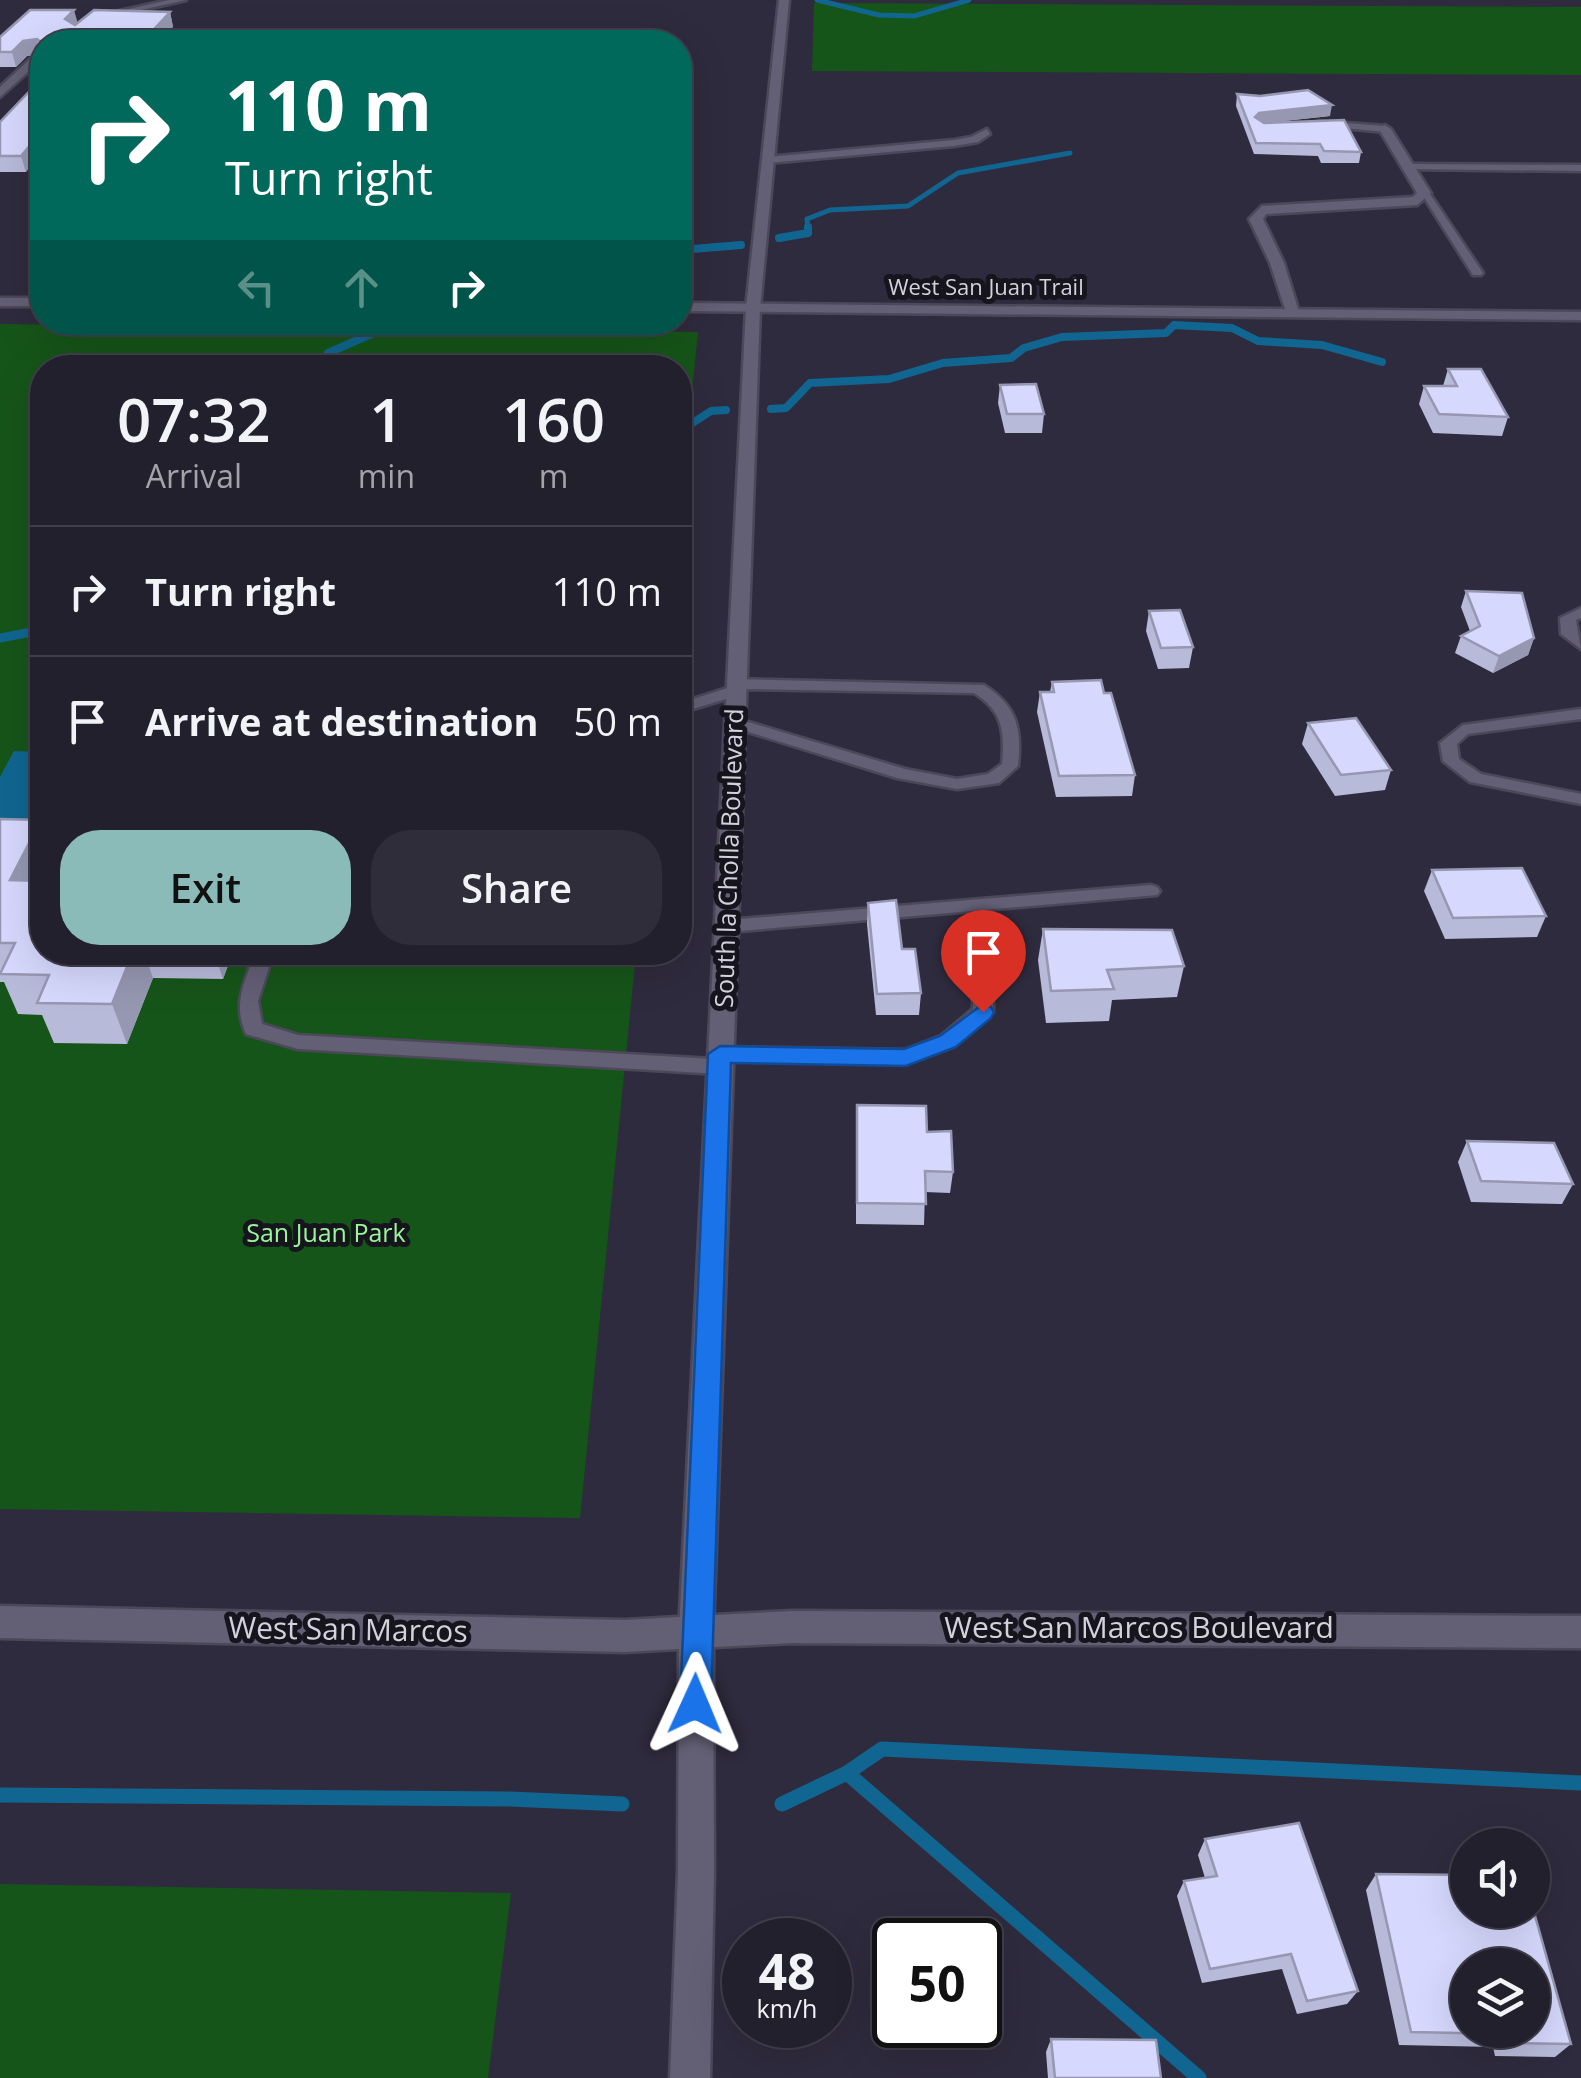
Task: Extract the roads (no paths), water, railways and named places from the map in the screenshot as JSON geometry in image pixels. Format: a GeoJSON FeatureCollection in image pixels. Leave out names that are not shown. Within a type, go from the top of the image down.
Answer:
{"type":"FeatureCollection","features":[{"type":"Feature","properties":{"kind":"main road","name":"South la Cholla Boulevard"},"geometry":{"type":"LineString","coordinates":[[690,2078],[696,1870],[696,1632],[753,308],[784,0]]}},
{"type":"Feature","properties":{"kind":"main road"},"geometry":{"type":"LineString","coordinates":[[0,93],[30,65]]}},
{"type":"Feature","properties":{"kind":"main road"},"geometry":{"type":"LineString","coordinates":[[1292,312],[1277,263],[1256,219],[1262,210],[1291,205],[1417,201],[1424,194],[1384,129]]}},
{"type":"Feature","properties":{"kind":"main road"},"geometry":{"type":"LineString","coordinates":[[0,302],[30,302]]}},
{"type":"Feature","properties":{"kind":"main road","name":"West San Juan Trail"},"geometry":{"type":"LineString","coordinates":[[692,308],[1581,316]]}},
{"type":"Feature","properties":{"kind":"main road","name":"West San Marcos"},"geometry":{"type":"LineString","coordinates":[[0,1622],[625,1636],[696,1632]]}},
{"type":"Feature","properties":{"kind":"main road","name":"West San Marcos Boulevard"},"geometry":{"type":"LineString","coordinates":[[696,1632],[792,1626],[1581,1632]]}},
{"type":"Feature","properties":{"kind":"lane"},"geometry":{"type":"LineString","coordinates":[[90,20],[182,0]]}},
{"type":"Feature","properties":{"kind":"lane"},"geometry":{"type":"LineString","coordinates":[[1313,124],[1352,123],[1384,129]]}},
{"type":"Feature","properties":{"kind":"lane"},"geometry":{"type":"LineString","coordinates":[[768,160],[954,143],[974,140],[987,132]]}},
{"type":"Feature","properties":{"kind":"lane"},"geometry":{"type":"LineString","coordinates":[[1408,167],[1581,168]]}},
{"type":"Feature","properties":{"kind":"lane"},"geometry":{"type":"LineString","coordinates":[[1424,194],[1477,273]]}},
{"type":"Feature","properties":{"kind":"lane"},"geometry":{"type":"LineString","coordinates":[[1581,613],[1568,618],[1569,634],[1581,644]]}},
{"type":"Feature","properties":{"kind":"lane"},"geometry":{"type":"LineString","coordinates":[[692,704],[736,688],[978,688],[1002,701],[1014,732],[1010,766],[992,779],[957,784],[904,774],[735,723]]}},
{"type":"Feature","properties":{"kind":"lane"},"geometry":{"type":"LineString","coordinates":[[1581,714],[1463,730],[1448,743],[1451,761],[1476,778],[1581,800]]}},
{"type":"Feature","properties":{"kind":"lane"},"geometry":{"type":"LineString","coordinates":[[728,926],[1151,891]]}},
{"type":"Feature","properties":{"kind":"lane"},"geometry":{"type":"LineString","coordinates":[[260,965],[248,1000],[254,1029],[298,1042],[720,1061],[906,1057],[948,1042],[983,1012],[983,984]]}},
{"type":"Feature","properties":{"kind":"water"},"geometry":{"type":"Polygon","coordinates":[[[14,751],[30,752],[30,823],[0,822],[0,777],[14,751]]]}},
{"type":"Feature","properties":{"kind":"waterway"},"geometry":{"type":"LineString","coordinates":[[817,0],[879,15],[914,16],[969,0]]}},
{"type":"Feature","properties":{"kind":"waterway"},"geometry":{"type":"LineString","coordinates":[[808,230],[807,219],[830,210],[908,206],[958,173],[1070,153]]}},
{"type":"Feature","properties":{"kind":"waterway"},"geometry":{"type":"LineString","coordinates":[[779,238],[808,230]]}},
{"type":"Feature","properties":{"kind":"waterway"},"geometry":{"type":"LineString","coordinates":[[692,249],[741,245]]}},
{"type":"Feature","properties":{"kind":"waterway"},"geometry":{"type":"LineString","coordinates":[[771,409],[786,408],[810,383],[889,379],[943,363],[1011,358],[1024,348],[1062,337],[1166,333],[1174,325],[1232,328],[1258,341],[1322,345],[1382,362]]}},
{"type":"Feature","properties":{"kind":"waterway"},"geometry":{"type":"LineString","coordinates":[[327,355],[369,335]]}},
{"type":"Feature","properties":{"kind":"waterway"},"geometry":{"type":"LineString","coordinates":[[692,423],[711,411],[726,410]]}},
{"type":"Feature","properties":{"kind":"waterway"},"geometry":{"type":"LineString","coordinates":[[0,638],[30,632]]}},
{"type":"Feature","properties":{"kind":"waterway"},"geometry":{"type":"LineString","coordinates":[[847,1773],[882,1749],[1581,1783]]}},
{"type":"Feature","properties":{"kind":"waterway"},"geometry":{"type":"LineString","coordinates":[[782,1804],[847,1773]]}},
{"type":"Feature","properties":{"kind":"waterway"},"geometry":{"type":"LineString","coordinates":[[847,1773],[1199,2078]]}},
{"type":"Feature","properties":{"kind":"waterway"},"geometry":{"type":"LineString","coordinates":[[0,1795],[510,1799],[622,1804]]}},
{"type":"Feature","properties":{"kind":"park label","name":"San Juan Park"},"geometry":{"type":"Point","coordinates":[326,1233]}}]}
